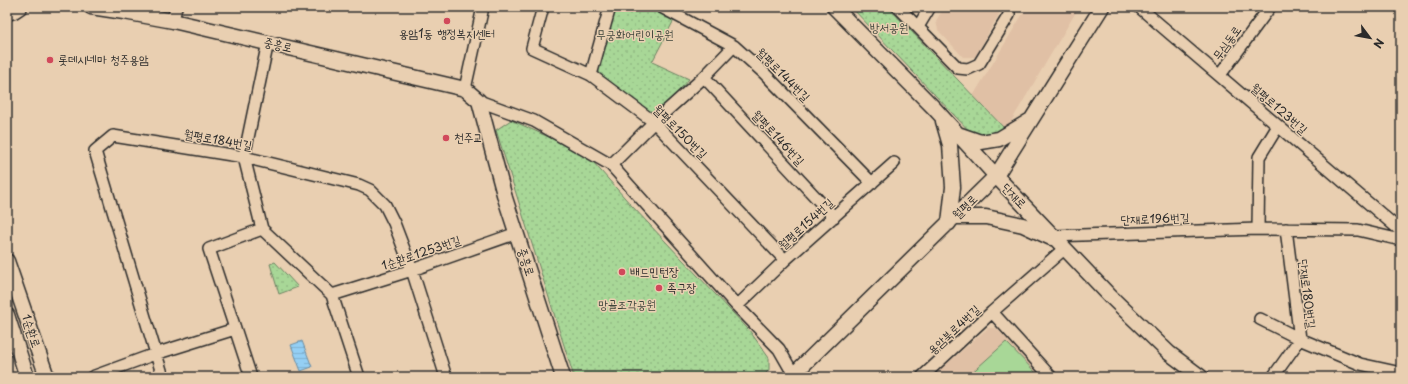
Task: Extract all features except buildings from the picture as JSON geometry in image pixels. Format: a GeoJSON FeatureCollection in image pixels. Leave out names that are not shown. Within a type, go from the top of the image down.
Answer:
{"type":"FeatureCollection","features":[{"type":"Feature","properties":{"kind":"street"},"geometry":{"type":"LineString","coordinates":[[7,13],[20,7]]}},
{"type":"Feature","properties":{"kind":"street","name":"중흥로"},"geometry":{"type":"LineString","coordinates":[[90,7],[110,8],[173,21],[465,89]]}},
{"type":"Feature","properties":{"kind":"street"},"geometry":{"type":"LineString","coordinates":[[173,21],[176,7]]}},
{"type":"Feature","properties":{"kind":"street"},"geometry":{"type":"LineString","coordinates":[[483,7],[465,89],[479,101],[534,121],[611,166],[737,306],[779,349],[793,376]]}},
{"type":"Feature","properties":{"kind":"street","name":"월평로150번길"},"geometry":{"type":"LineString","coordinates":[[543,7],[532,48],[591,75],[654,122],[785,260]]}},
{"type":"Feature","properties":{"kind":"street"},"geometry":{"type":"LineString","coordinates":[[591,75],[610,7]]}},
{"type":"Feature","properties":{"kind":"street","name":"월평로144번길"},"geometry":{"type":"LineString","coordinates":[[661,7],[734,46],[764,73],[872,183]]}},
{"type":"Feature","properties":{"kind":"street","name":"단재로"},"geometry":{"type":"LineString","coordinates":[[834,7],[941,117],[1110,296],[1169,353],[1201,377]]}},
{"type":"Feature","properties":{"kind":"street"},"geometry":{"type":"LineString","coordinates":[[898,7],[958,68],[968,69],[979,64],[1009,15],[1009,7]]}},
{"type":"Feature","properties":{"kind":"street"},"geometry":{"type":"LineString","coordinates":[[918,27],[930,7]]}},
{"type":"Feature","properties":{"kind":"street","name":"월평로"},"geometry":{"type":"LineString","coordinates":[[793,376],[996,176],[1102,7]]}},
{"type":"Feature","properties":{"kind":"street","name":"월평로123번길"},"geometry":{"type":"LineString","coordinates":[[1139,7],[1401,231]]}},
{"type":"Feature","properties":{"kind":"street","name":"무심동로"},"geometry":{"type":"LineString","coordinates":[[1220,75],[1270,7]]}},
{"type":"Feature","properties":{"kind":"street"},"geometry":{"type":"LineString","coordinates":[[268,42],[244,157],[262,229],[332,295],[359,377]]}},
{"type":"Feature","properties":{"kind":"street"},"geometry":{"type":"LineString","coordinates":[[611,166],[654,122],[704,77],[734,46]]}},
{"type":"Feature","properties":{"kind":"street","name":"월평로146번길"},"geometry":{"type":"LineString","coordinates":[[704,77],[834,217]]}},
{"type":"Feature","properties":{"kind":"street","name":"중흥로"},"geometry":{"type":"LineString","coordinates":[[479,101],[505,198],[563,377]]}},
{"type":"Feature","properties":{"kind":"street"},"geometry":{"type":"LineString","coordinates":[[941,117],[950,144],[953,187],[952,220],[986,217],[1023,225],[1058,242],[992,312]]}},
{"type":"Feature","properties":{"kind":"street"},"geometry":{"type":"LineString","coordinates":[[957,134],[981,142],[999,139],[1032,118]]}},
{"type":"Feature","properties":{"kind":"street"},"geometry":{"type":"LineString","coordinates":[[1258,229],[1259,157],[1278,126]]}},
{"type":"Feature","properties":{"kind":"street","name":"월평로184번길"},"geometry":{"type":"LineString","coordinates":[[163,377],[95,151],[113,136],[244,157],[359,185],[370,190],[385,205],[394,223],[412,270],[446,377]]}},
{"type":"Feature","properties":{"kind":"street","name":"월평로154번길"},"geometry":{"type":"LineString","coordinates":[[737,306],[785,260],[894,163]]}},
{"type":"Feature","properties":{"kind":"street"},"geometry":{"type":"LineString","coordinates":[[251,377],[209,249],[262,229]]}},
{"type":"Feature","properties":{"kind":"street","name":"단재로196번길"},"geometry":{"type":"LineString","coordinates":[[1058,242],[1258,229],[1358,230],[1401,240]]}},
{"type":"Feature","properties":{"kind":"street","name":"단재로180번길"},"geometry":{"type":"LineString","coordinates":[[1273,377],[1300,339],[1286,229]]}},
{"type":"Feature","properties":{"kind":"street","name":"1순환로1253번길"},"geometry":{"type":"LineString","coordinates":[[332,295],[412,270],[517,233]]}},
{"type":"Feature","properties":{"kind":"street","name":"1순환로"},"geometry":{"type":"LineString","coordinates":[[7,262],[47,377]]}},
{"type":"Feature","properties":{"kind":"street","name":"용암북로4번길"},"geometry":{"type":"LineString","coordinates":[[922,377],[992,312],[1051,377]]}},
{"type":"Feature","properties":{"kind":"street","name":"1순환로"},"geometry":{"type":"LineString","coordinates":[[7,315],[27,377]]}},
{"type":"Feature","properties":{"kind":"street"},"geometry":{"type":"LineString","coordinates":[[1260,319],[1300,339],[1360,364],[1401,373]]}},
{"type":"Feature","properties":{"kind":"street"},"geometry":{"type":"LineString","coordinates":[[92,377],[155,354],[235,329]]}},
{"type":"Feature","properties":{"kind":"shaded area"},"geometry":{"type":"Polygon","coordinates":[[[944,7],[997,7],[999,14],[975,57],[963,57],[938,30],[936,21],[944,7]]]}},
{"type":"Feature","properties":{"kind":"shaded area"},"geometry":{"type":"Polygon","coordinates":[[[1027,7],[1079,7],[1006,130],[973,96],[1027,7]]]}},
{"type":"Feature","properties":{"kind":"shaded area"},"geometry":{"type":"Polygon","coordinates":[[[988,328],[996,328],[1043,377],[932,377],[988,328]]]}},
{"type":"Feature","properties":{"kind":"green space","name":"무궁화어린이공원"},"geometry":{"type":"Polygon","coordinates":[[[614,7],[651,7],[674,20],[652,62],[689,79],[666,106],[656,114],[649,113],[601,78],[598,69],[614,7]]]}},
{"type":"Feature","properties":{"kind":"green space","name":"방서공원"},"geometry":{"type":"Polygon","coordinates":[[[851,7],[888,7],[1006,130],[1001,135],[975,137],[851,7]]]}},
{"type":"Feature","properties":{"kind":"green space","name":"망골조각공원"},"geometry":{"type":"Polygon","coordinates":[[[511,120],[553,139],[593,162],[632,206],[749,330],[769,358],[769,370],[762,377],[574,377],[496,130],[511,120]]]}},
{"type":"Feature","properties":{"kind":"green space"},"geometry":{"type":"Polygon","coordinates":[[[275,262],[298,287],[279,294],[270,264],[275,262]]]}},
{"type":"Feature","properties":{"kind":"green space"},"geometry":{"type":"Polygon","coordinates":[[[1006,342],[1040,377],[967,377],[1006,342]]]}},
{"type":"Feature","properties":{"kind":"water"},"geometry":{"type":"Polygon","coordinates":[[[302,341],[312,367],[301,371],[291,345],[302,341]]]}},
{"type":"Feature","properties":{"kind":"place","name":"용암1동 행정복지센터"},"geometry":{"type":"Point","coordinates":[447,21]}},
{"type":"Feature","properties":{"kind":"place","name":"롯데시네마 청주용암"},"geometry":{"type":"Point","coordinates":[50,60]}},
{"type":"Feature","properties":{"kind":"place","name":"천주교"},"geometry":{"type":"Point","coordinates":[446,138]}},
{"type":"Feature","properties":{"kind":"place","name":"배드민턴장"},"geometry":{"type":"Point","coordinates":[622,272]}},
{"type":"Feature","properties":{"kind":"place","name":"족구장"},"geometry":{"type":"Point","coordinates":[659,288]}}]}
